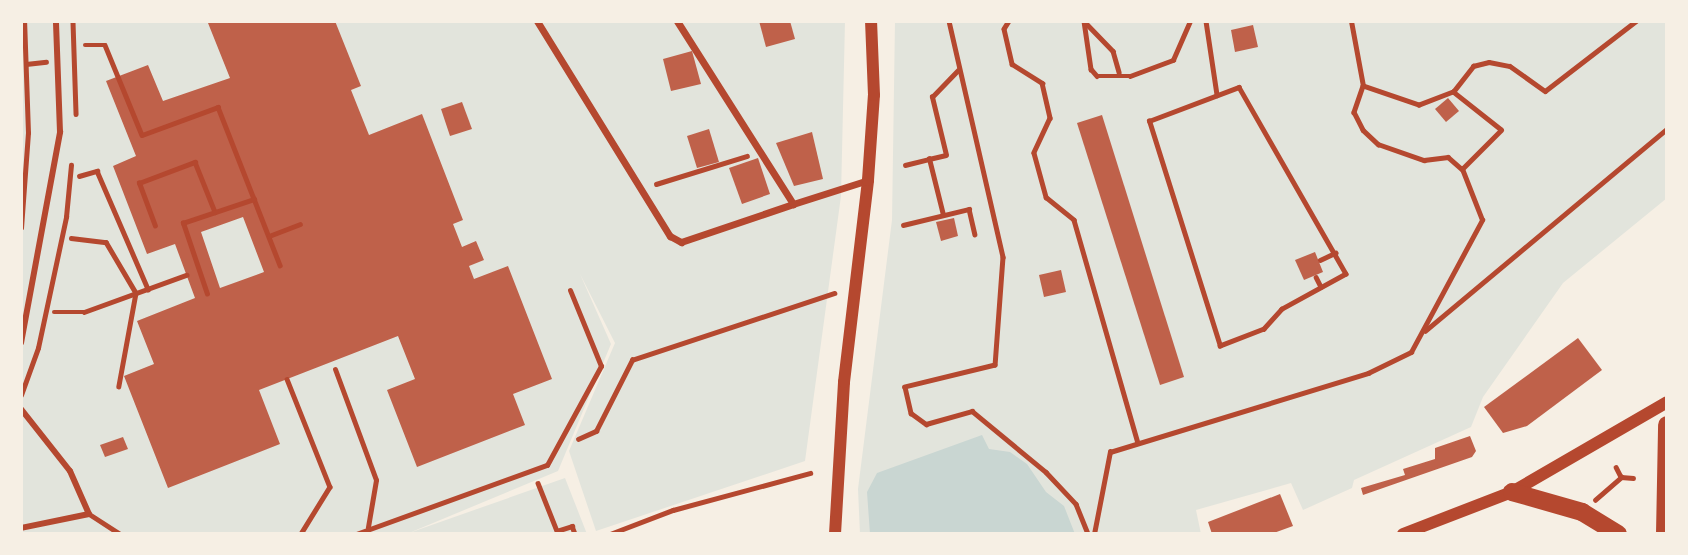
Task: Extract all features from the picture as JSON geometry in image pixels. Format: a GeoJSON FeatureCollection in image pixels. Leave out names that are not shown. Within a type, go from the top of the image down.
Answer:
{"type":"FeatureCollection","features":[{"type":"Feature","properties":{"kind":"highway"},"geometry":{"type":"LineString","coordinates":[[1665,534],[1667,425]]}},
{"type":"Feature","properties":{"kind":"highway"},"geometry":{"type":"LineString","coordinates":[[1511,492],[1582,512],[1618,534]]}},
{"type":"Feature","properties":{"kind":"street"},"geometry":{"type":"LineString","coordinates":[[21,343],[60,132],[56,21]]}},
{"type":"Feature","properties":{"kind":"street"},"geometry":{"type":"LineString","coordinates":[[537,21],[670,236],[681,242],[868,180]]}},
{"type":"Feature","properties":{"kind":"street"},"geometry":{"type":"LineString","coordinates":[[677,21],[793,204]]}},
{"type":"Feature","properties":{"kind":"street"},"geometry":{"type":"LineString","coordinates":[[835,534],[843,395],[868,180],[874,95],[871,21]]}},
{"type":"Feature","properties":{"kind":"street"},"geometry":{"type":"LineString","coordinates":[[1403,534],[1511,492],[1667,402]]}},
{"type":"Feature","properties":{"kind":"street"},"geometry":{"type":"LineString","coordinates":[[21,409],[70,471],[89,513],[21,528]]}},
{"type":"Feature","properties":{"kind":"lane"},"geometry":{"type":"LineString","coordinates":[[356,534],[368,527],[547,465],[601,366],[570,290]]}},
{"type":"Feature","properties":{"kind":"lane"},"geometry":{"type":"LineString","coordinates":[[335,369],[376,480],[368,527]]}},
{"type":"Feature","properties":{"kind":"lane"},"geometry":{"type":"LineString","coordinates":[[89,513],[120,534]]}},
{"type":"Feature","properties":{"kind":"path"},"geometry":{"type":"LineString","coordinates":[[21,228],[28,133],[24,21]]}},
{"type":"Feature","properties":{"kind":"path"},"geometry":{"type":"LineString","coordinates":[[949,21],[1003,257],[996,365],[905,387],[911,413],[926,424],[972,411],[1046,472],[1076,504],[1088,534]]}},
{"type":"Feature","properties":{"kind":"path"},"geometry":{"type":"LineString","coordinates":[[1009,21],[1004,29],[1012,64],[1042,83],[1050,118],[1034,153],[1046,197],[1074,220],[1138,443]]}},
{"type":"Feature","properties":{"kind":"path"},"geometry":{"type":"LineString","coordinates":[[1084,21],[1091,69],[1097,76],[1119,72],[1130,76],[1172,60],[1189,21]]}},
{"type":"Feature","properties":{"kind":"path"},"geometry":{"type":"LineString","coordinates":[[1084,21],[1113,51],[1119,72]]}},
{"type":"Feature","properties":{"kind":"path"},"geometry":{"type":"LineString","coordinates":[[1206,21],[1217,95]]}},
{"type":"Feature","properties":{"kind":"path"},"geometry":{"type":"LineString","coordinates":[[1094,534],[1110,452],[1368,373],[1411,352],[1424,332],[1447,280],[1482,220],[1462,169],[1448,157],[1424,160],[1378,144],[1363,130],[1354,112],[1363,86],[1351,21]]}},
{"type":"Feature","properties":{"kind":"path"},"geometry":{"type":"LineString","coordinates":[[1363,86],[1419,105],[1454,92],[1467,72],[1489,62],[1510,66],[1545,91],[1636,21]]}},
{"type":"Feature","properties":{"kind":"path"},"geometry":{"type":"LineString","coordinates":[[85,45],[105,45],[142,135],[218,107],[280,265]]}},
{"type":"Feature","properties":{"kind":"path"},"geometry":{"type":"LineString","coordinates":[[26,64],[52,62]]}},
{"type":"Feature","properties":{"kind":"path"},"geometry":{"type":"LineString","coordinates":[[905,164],[946,155],[932,97],[959,69]]}},
{"type":"Feature","properties":{"kind":"path"},"geometry":{"type":"LineString","coordinates":[[1238,88],[1335,253],[1346,274],[1282,309],[1264,328],[1220,346],[1149,121],[1238,88]]}},
{"type":"Feature","properties":{"kind":"path"},"geometry":{"type":"LineString","coordinates":[[1454,92],[1501,130],[1462,169]]}},
{"type":"Feature","properties":{"kind":"path"},"geometry":{"type":"LineString","coordinates":[[1424,332],[1667,129]]}},
{"type":"Feature","properties":{"kind":"path"},"geometry":{"type":"LineString","coordinates":[[641,188],[760,152]]}},
{"type":"Feature","properties":{"kind":"path"},"geometry":{"type":"LineString","coordinates":[[929,159],[943,215]]}},
{"type":"Feature","properties":{"kind":"path"},"geometry":{"type":"LineString","coordinates":[[155,226],[139,183],[195,162],[215,212]]}},
{"type":"Feature","properties":{"kind":"path"},"geometry":{"type":"LineString","coordinates":[[79,176],[97,171],[148,289]]}},
{"type":"Feature","properties":{"kind":"path"},"geometry":{"type":"LineString","coordinates":[[207,294],[183,223],[254,198]]}},
{"type":"Feature","properties":{"kind":"path"},"geometry":{"type":"LineString","coordinates":[[903,225],[969,209],[975,234]]}},
{"type":"Feature","properties":{"kind":"path"},"geometry":{"type":"LineString","coordinates":[[269,236],[300,224]]}},
{"type":"Feature","properties":{"kind":"path"},"geometry":{"type":"LineString","coordinates":[[71,238],[106,242],[136,293],[119,386]]}},
{"type":"Feature","properties":{"kind":"path"},"geometry":{"type":"LineString","coordinates":[[1320,260],[1335,253]]}},
{"type":"Feature","properties":{"kind":"path"},"geometry":{"type":"LineString","coordinates":[[54,312],[84,312],[186,275]]}},
{"type":"Feature","properties":{"kind":"path"},"geometry":{"type":"LineString","coordinates":[[1315,277],[1321,288]]}},
{"type":"Feature","properties":{"kind":"path"},"geometry":{"type":"LineString","coordinates":[[555,450],[596,431],[632,360],[834,293]]}},
{"type":"Feature","properties":{"kind":"path"},"geometry":{"type":"LineString","coordinates":[[287,379],[330,487],[301,534]]}},
{"type":"Feature","properties":{"kind":"path"},"geometry":{"type":"LineString","coordinates":[[1616,467],[1621,477]]}},
{"type":"Feature","properties":{"kind":"path"},"geometry":{"type":"LineString","coordinates":[[610,534],[673,510],[810,473]]}},
{"type":"Feature","properties":{"kind":"path"},"geometry":{"type":"LineString","coordinates":[[1589,505],[1621,477],[1633,478]]}},
{"type":"Feature","properties":{"kind":"path"},"geometry":{"type":"LineString","coordinates":[[538,483],[557,531],[572,526],[575,534]]}},
{"type":"Feature","properties":{"kind":"shaded area"},"geometry":{"type":"Polygon","coordinates":[[[21,21],[845,21],[841,196],[805,461],[596,531],[569,451],[615,343],[580,274],[611,344],[558,471],[409,533],[565,478],[587,534],[21,534],[21,21]]]}},
{"type":"Feature","properties":{"kind":"shaded area"},"geometry":{"type":"Polygon","coordinates":[[[895,21],[1667,21],[1667,198],[1563,283],[1483,397],[1471,427],[1354,480],[1352,488],[1303,510],[1291,483],[1196,510],[1201,534],[860,534],[858,489],[892,220],[895,21]]]}},
{"type":"Feature","properties":{"kind":"shaded area"},"geometry":{"type":"Polygon","coordinates":[[[982,435],[989,449],[1010,452],[1027,464],[1046,492],[1064,506],[1075,534],[870,534],[867,492],[877,473],[982,435]]]}},
{"type":"Feature","properties":{"kind":"building"},"geometry":{"type":"Polygon","coordinates":[[[335,21],[361,86],[351,90],[369,135],[422,114],[463,220],[453,224],[462,247],[476,241],[484,260],[469,266],[474,279],[508,266],[552,379],[513,394],[525,425],[417,467],[387,390],[415,379],[398,336],[259,390],[280,444],[168,488],[124,376],[154,364],[137,321],[195,298],[175,244],[147,254],[113,166],[136,156],[106,81],[148,65],[163,101],[230,78],[208,23],[335,21]],[[243,217],[201,232],[220,288],[264,272],[243,217]]]}},
{"type":"Feature","properties":{"kind":"building"},"geometry":{"type":"Polygon","coordinates":[[[759,21],[790,21],[795,39],[766,47],[759,21]]]}},
{"type":"Feature","properties":{"kind":"building"},"geometry":{"type":"Polygon","coordinates":[[[1253,25],[1258,47],[1235,52],[1231,30],[1253,25]]]}},
{"type":"Feature","properties":{"kind":"building"},"geometry":{"type":"Polygon","coordinates":[[[692,51],[701,84],[671,91],[663,59],[692,51]]]}},
{"type":"Feature","properties":{"kind":"building"},"geometry":{"type":"Polygon","coordinates":[[[1448,98],[1459,111],[1446,122],[1435,109],[1448,98]]]}},
{"type":"Feature","properties":{"kind":"building"},"geometry":{"type":"Polygon","coordinates":[[[462,102],[472,129],[450,136],[441,109],[462,102]]]}},
{"type":"Feature","properties":{"kind":"building"},"geometry":{"type":"Polygon","coordinates":[[[1102,115],[1184,377],[1160,385],[1077,123],[1102,115]]]}},
{"type":"Feature","properties":{"kind":"building"},"geometry":{"type":"Polygon","coordinates":[[[709,129],[719,162],[697,168],[687,136],[709,129]]]}},
{"type":"Feature","properties":{"kind":"building"},"geometry":{"type":"Polygon","coordinates":[[[812,132],[823,179],[794,186],[776,143],[812,132]]]}},
{"type":"Feature","properties":{"kind":"building"},"geometry":{"type":"Polygon","coordinates":[[[758,158],[770,194],[742,204],[729,168],[758,158]]]}},
{"type":"Feature","properties":{"kind":"building"},"geometry":{"type":"Polygon","coordinates":[[[954,218],[958,236],[941,241],[936,222],[954,218]]]}},
{"type":"Feature","properties":{"kind":"building"},"geometry":{"type":"Polygon","coordinates":[[[1315,252],[1323,272],[1304,280],[1295,260],[1315,252]]]}},
{"type":"Feature","properties":{"kind":"building"},"geometry":{"type":"Polygon","coordinates":[[[1061,270],[1066,292],[1044,297],[1039,275],[1061,270]]]}},
{"type":"Feature","properties":{"kind":"building"},"geometry":{"type":"Polygon","coordinates":[[[1578,338],[1602,370],[1527,426],[1503,433],[1484,407],[1578,338]]]}},
{"type":"Feature","properties":{"kind":"building"},"geometry":{"type":"Polygon","coordinates":[[[1470,436],[1476,451],[1472,457],[1363,495],[1361,488],[1405,475],[1403,469],[1435,459],[1435,448],[1470,436]]]}},
{"type":"Feature","properties":{"kind":"building"},"geometry":{"type":"Polygon","coordinates":[[[123,437],[128,449],[105,457],[100,445],[123,437]]]}},
{"type":"Feature","properties":{"kind":"building"},"geometry":{"type":"Polygon","coordinates":[[[1280,494],[1293,526],[1271,534],[1212,534],[1208,522],[1280,494]]]}}]}
